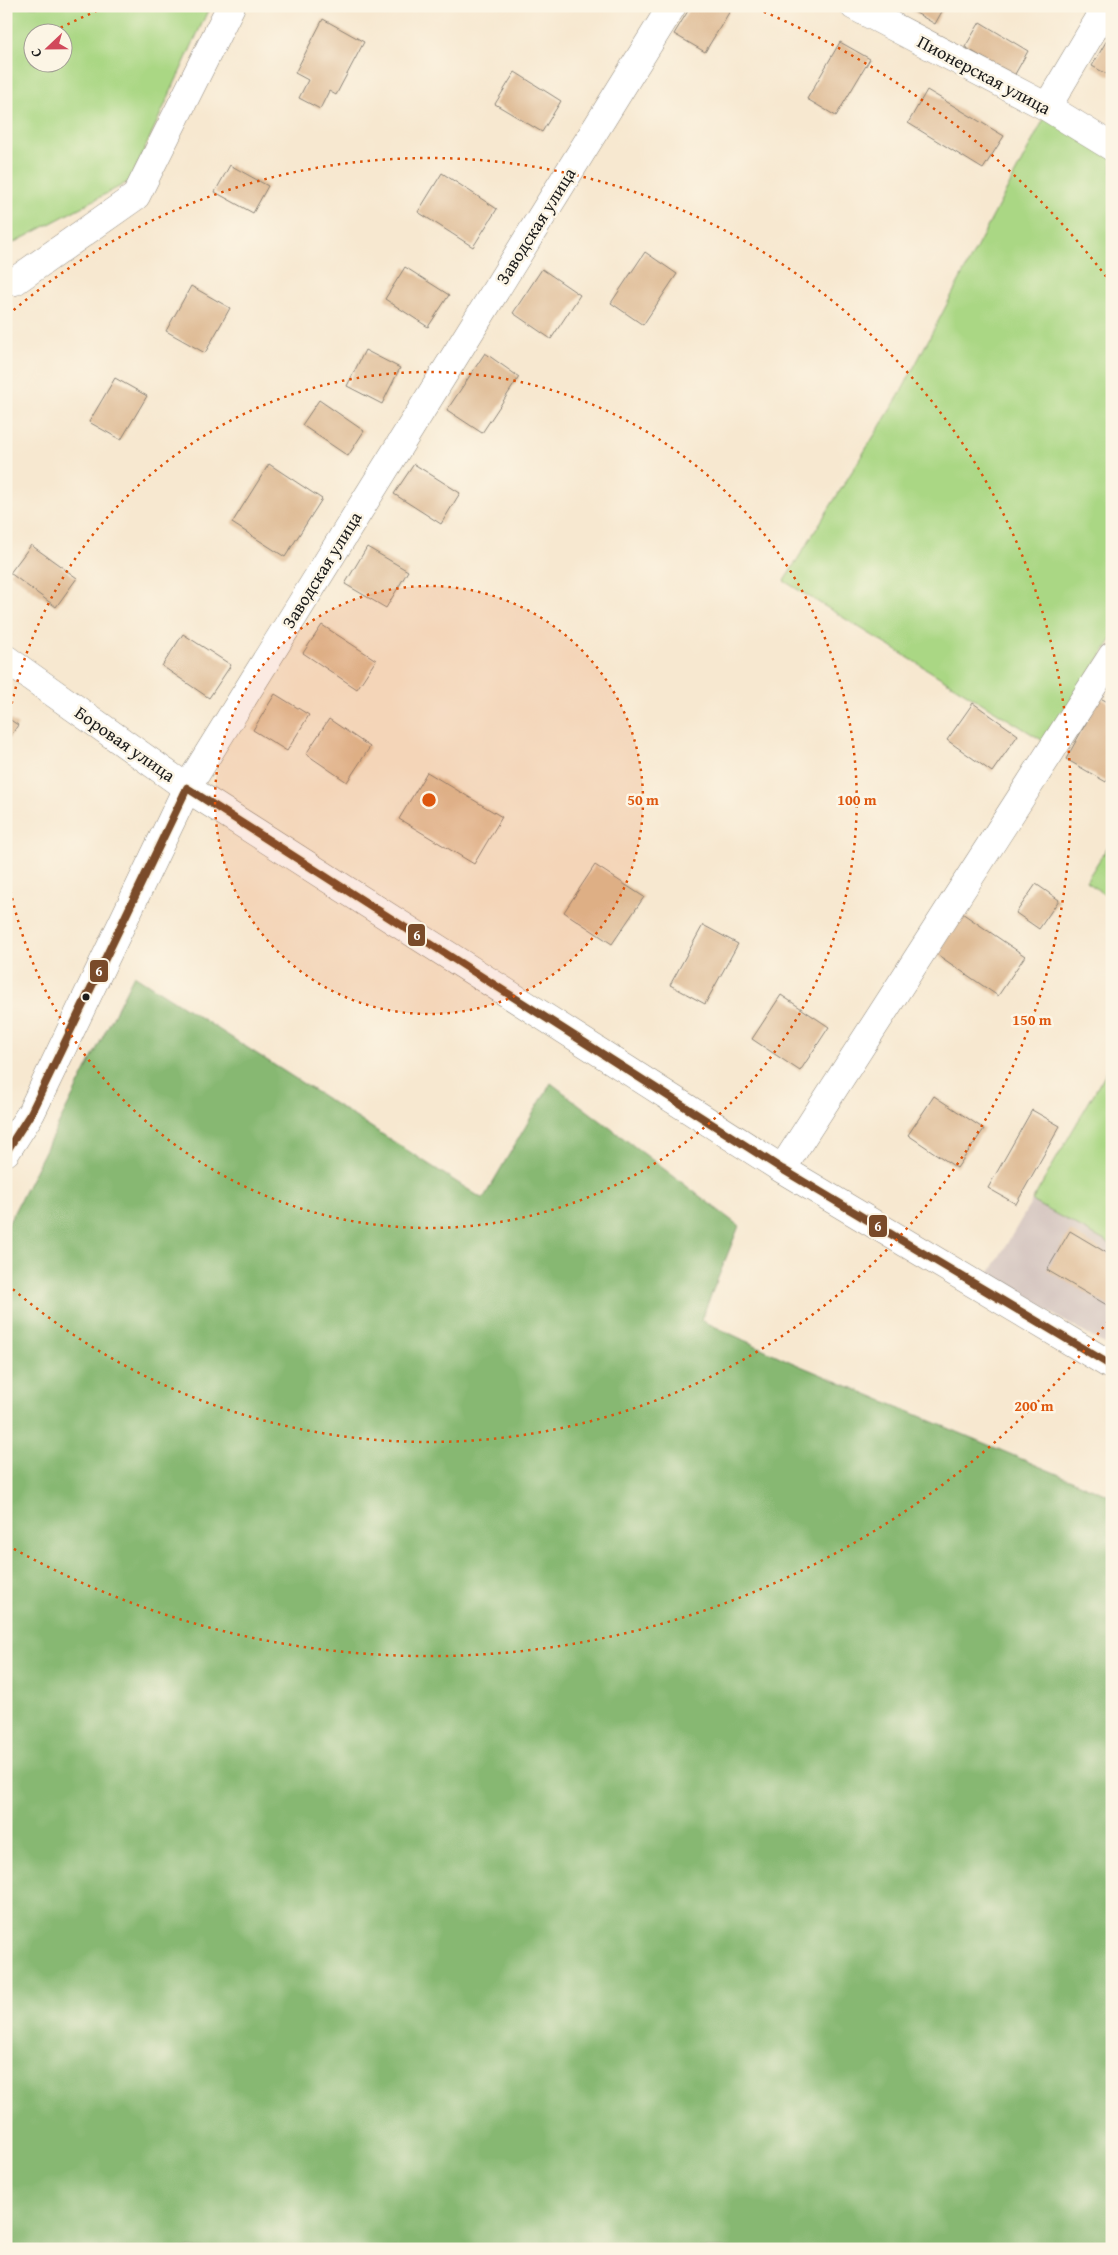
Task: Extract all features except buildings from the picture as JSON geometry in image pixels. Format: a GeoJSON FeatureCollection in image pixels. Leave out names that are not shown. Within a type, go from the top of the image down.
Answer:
{"type":"FeatureCollection","features":[{"type":"Feature","properties":{"kind":"street"},"geometry":{"type":"LineString","coordinates":[[6,282],[15,281],[136,196],[231,6]]}},
{"type":"Feature","properties":{"kind":"street","name":"Заводская улица"},"geometry":{"type":"LineString","coordinates":[[6,1152],[31,1113],[187,788],[672,6]]}},
{"type":"Feature","properties":{"kind":"street","name":"Пионерская улица"},"geometry":{"type":"LineString","coordinates":[[854,6],[1047,107],[1112,147]]}},
{"type":"Feature","properties":{"kind":"street"},"geometry":{"type":"LineString","coordinates":[[1047,107],[1107,6]]}},
{"type":"Feature","properties":{"kind":"street"},"geometry":{"type":"LineString","coordinates":[[782,1169],[1112,656]]}},
{"type":"Feature","properties":{"kind":"street","name":"Боровая улица"},"geometry":{"type":"LineString","coordinates":[[6,660],[187,788],[782,1169],[1112,1366]]}},
{"type":"Feature","properties":{"kind":"shaded area"},"geometry":{"type":"Polygon","coordinates":[[[1032,1201],[1112,1245],[1112,1349],[988,1276],[1032,1201]]]}},
{"type":"Feature","properties":{"kind":"green space"},"geometry":{"type":"Polygon","coordinates":[[[6,6],[210,6],[130,181],[6,247],[6,6]]]}},
{"type":"Feature","properties":{"kind":"green space"},"geometry":{"type":"Polygon","coordinates":[[[1047,113],[1112,154],[1112,639],[1045,742],[784,581],[900,394],[1047,113]]]}},
{"type":"Feature","properties":{"kind":"green space"},"geometry":{"type":"Polygon","coordinates":[[[1112,840],[1112,900],[1086,881],[1112,840]]]}},
{"type":"Feature","properties":{"kind":"green space"},"geometry":{"type":"Polygon","coordinates":[[[134,975],[483,1199],[551,1083],[739,1226],[701,1320],[791,1362],[1112,1497],[1112,2249],[6,2249],[6,1228],[134,975]]]}},
{"type":"Feature","properties":{"kind":"green space"},"geometry":{"type":"Polygon","coordinates":[[[1112,1062],[1112,1245],[1032,1201],[1112,1062]]]}},
{"type":"Feature","properties":{"kind":"transit line","name":"6"},"geometry":{"type":"LineString","coordinates":[[187,788],[782,1169],[1112,1366]]}},
{"type":"Feature","properties":{"kind":"transit line","name":"6"},"geometry":{"type":"LineString","coordinates":[[6,1152],[31,1113],[187,788]]}}]}
